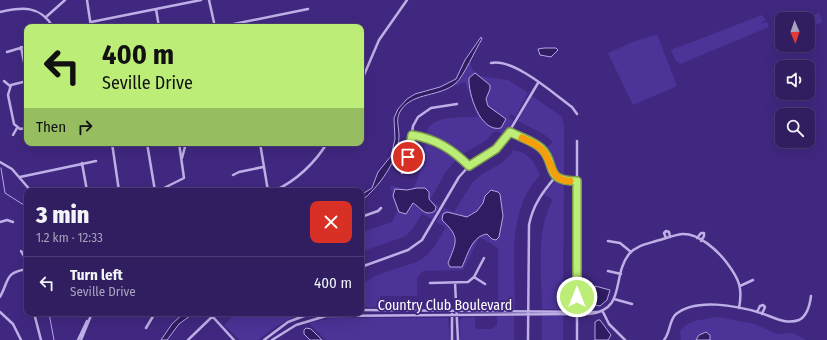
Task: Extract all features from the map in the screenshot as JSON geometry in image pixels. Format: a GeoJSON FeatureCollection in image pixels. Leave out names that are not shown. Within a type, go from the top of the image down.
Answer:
{"type":"FeatureCollection","features":[{"type":"Feature","properties":{"kind":"street"},"geometry":{"type":"LineString","coordinates":[[46,17],[65,0]]}},
{"type":"Feature","properties":{"kind":"street"},"geometry":{"type":"LineString","coordinates":[[87,0],[91,22],[201,0]]}},
{"type":"Feature","properties":{"kind":"street"},"geometry":{"type":"LineString","coordinates":[[209,0],[214,24]]}},
{"type":"Feature","properties":{"kind":"street"},"geometry":{"type":"LineString","coordinates":[[364,75],[379,40],[407,0]]}},
{"type":"Feature","properties":{"kind":"street"},"geometry":{"type":"LineString","coordinates":[[0,12],[20,8],[30,8],[46,17],[51,24]]}},
{"type":"Feature","properties":{"kind":"street"},"geometry":{"type":"LineString","coordinates":[[156,9],[158,24]]}},
{"type":"Feature","properties":{"kind":"street"},"geometry":{"type":"LineString","coordinates":[[234,24],[308,9]]}},
{"type":"Feature","properties":{"kind":"street"},"geometry":{"type":"LineString","coordinates":[[7,52],[24,46]]}},
{"type":"Feature","properties":{"kind":"street"},"geometry":{"type":"LineString","coordinates":[[21,47],[24,62]]}},
{"type":"Feature","properties":{"kind":"street"},"geometry":{"type":"LineString","coordinates":[[491,63],[498,63],[516,68],[572,107],[577,114]]}},
{"type":"Feature","properties":{"kind":"street"},"geometry":{"type":"LineString","coordinates":[[4,81],[10,86]]}},
{"type":"Feature","properties":{"kind":"street"},"geometry":{"type":"LineString","coordinates":[[17,128],[12,122],[8,95],[10,86],[16,82],[24,81]]}},
{"type":"Feature","properties":{"kind":"street"},"geometry":{"type":"LineString","coordinates":[[364,266],[408,250],[419,243],[429,229],[456,181],[468,167],[496,149],[510,132],[522,108],[538,83]]}},
{"type":"Feature","properties":{"kind":"street"},"geometry":{"type":"LineString","coordinates":[[402,173],[409,153],[415,123],[423,112],[433,107],[457,104]]}},
{"type":"Feature","properties":{"kind":"street"},"geometry":{"type":"LineString","coordinates":[[17,128],[24,128]]}},
{"type":"Feature","properties":{"kind":"street"},"geometry":{"type":"LineString","coordinates":[[13,135],[17,128]]}},
{"type":"Feature","properties":{"kind":"street"},"geometry":{"type":"LineString","coordinates":[[510,132],[541,148],[556,176],[563,180],[577,181]]}},
{"type":"Feature","properties":{"kind":"street"},"geometry":{"type":"LineString","coordinates":[[412,136],[446,149],[468,167]]}},
{"type":"Feature","properties":{"kind":"street"},"geometry":{"type":"LineString","coordinates":[[577,140],[577,340]]}},
{"type":"Feature","properties":{"kind":"street"},"geometry":{"type":"LineString","coordinates":[[112,146],[119,188]]}},
{"type":"Feature","properties":{"kind":"street"},"geometry":{"type":"LineString","coordinates":[[148,146],[155,188]]}},
{"type":"Feature","properties":{"kind":"street"},"geometry":{"type":"LineString","coordinates":[[162,188],[184,178],[180,146]]}},
{"type":"Feature","properties":{"kind":"street"},"geometry":{"type":"LineString","coordinates":[[182,159],[185,146]]}},
{"type":"Feature","properties":{"kind":"street"},"geometry":{"type":"LineString","coordinates":[[260,146],[267,188]]}},
{"type":"Feature","properties":{"kind":"street"},"geometry":{"type":"LineString","coordinates":[[280,188],[292,182],[317,157],[325,146]]}},
{"type":"Feature","properties":{"kind":"street"},"geometry":{"type":"LineString","coordinates":[[20,177],[96,161]]}},
{"type":"Feature","properties":{"kind":"street"},"geometry":{"type":"LineString","coordinates":[[0,162],[9,167],[20,177],[29,188]]}},
{"type":"Feature","properties":{"kind":"street"},"geometry":{"type":"LineString","coordinates":[[82,164],[86,188]]}},
{"type":"Feature","properties":{"kind":"street"},"geometry":{"type":"LineString","coordinates":[[233,175],[239,172],[263,167]]}},
{"type":"Feature","properties":{"kind":"street"},"geometry":{"type":"LineString","coordinates":[[528,340],[530,220],[539,197],[556,176]]}},
{"type":"Feature","properties":{"kind":"street"},"geometry":{"type":"LineString","coordinates":[[364,215],[378,211],[381,208]]}},
{"type":"Feature","properties":{"kind":"street"},"geometry":{"type":"LineString","coordinates":[[0,222],[7,220],[13,222]]}},
{"type":"Feature","properties":{"kind":"street"},"geometry":{"type":"LineString","coordinates":[[666,238],[664,233],[666,231],[669,232],[670,237]]}},
{"type":"Feature","properties":{"kind":"street"},"geometry":{"type":"LineString","coordinates":[[697,238],[701,233],[704,233],[701,241]]}},
{"type":"Feature","properties":{"kind":"street"},"geometry":{"type":"LineString","coordinates":[[625,340],[609,324],[603,312],[609,307],[614,299],[624,263],[631,252],[641,246],[666,238],[684,234],[697,238],[721,255],[740,286],[741,292],[739,308]]}},
{"type":"Feature","properties":{"kind":"street"},"geometry":{"type":"LineString","coordinates":[[608,241],[620,243],[631,252]]}},
{"type":"Feature","properties":{"kind":"street"},"geometry":{"type":"LineString","coordinates":[[21,250],[24,256]]}},
{"type":"Feature","properties":{"kind":"street"},"geometry":{"type":"LineString","coordinates":[[430,283],[468,282],[474,277],[484,258]]}},
{"type":"Feature","properties":{"kind":"street"},"geometry":{"type":"LineString","coordinates":[[0,297],[10,274],[24,270]]}},
{"type":"Feature","properties":{"kind":"street"},"geometry":{"type":"LineString","coordinates":[[608,271],[621,274]]}},
{"type":"Feature","properties":{"kind":"street"},"geometry":{"type":"LineString","coordinates":[[474,277],[485,284]]}},
{"type":"Feature","properties":{"kind":"street"},"geometry":{"type":"LineString","coordinates":[[740,286],[753,280]]}},
{"type":"Feature","properties":{"kind":"street"},"geometry":{"type":"LineString","coordinates":[[455,283],[455,308],[457,313],[458,340]]}},
{"type":"Feature","properties":{"kind":"street"},"geometry":{"type":"LineString","coordinates":[[664,340],[673,318],[680,312],[700,305],[739,308],[758,312],[782,321],[799,320],[805,315],[810,304],[811,296]]}},
{"type":"Feature","properties":{"kind":"street"},"geometry":{"type":"LineString","coordinates":[[614,299],[632,304]]}},
{"type":"Feature","properties":{"kind":"street"},"geometry":{"type":"LineString","coordinates":[[758,312],[760,306],[763,305],[765,307],[762,314]]}},
{"type":"Feature","properties":{"kind":"street"},"geometry":{"type":"LineString","coordinates":[[452,340],[452,313],[455,308]]}},
{"type":"Feature","properties":{"kind":"street","name":"Country Club Boulevard"},"geometry":{"type":"LineString","coordinates":[[364,310],[452,313]]}},
{"type":"Feature","properties":{"kind":"street"},"geometry":{"type":"LineString","coordinates":[[0,312],[13,324],[21,340]]}},
{"type":"Feature","properties":{"kind":"street","name":"Country Club Boulevard"},"geometry":{"type":"LineString","coordinates":[[364,314],[603,312]]}},
{"type":"Feature","properties":{"kind":"street"},"geometry":{"type":"LineString","coordinates":[[35,316],[40,340]]}},
{"type":"Feature","properties":{"kind":"street"},"geometry":{"type":"LineString","coordinates":[[78,340],[82,328],[91,316]]}},
{"type":"Feature","properties":{"kind":"street"},"geometry":{"type":"LineString","coordinates":[[81,340],[91,316]]}},
{"type":"Feature","properties":{"kind":"street"},"geometry":{"type":"LineString","coordinates":[[146,328],[152,316]]}},
{"type":"Feature","properties":{"kind":"street"},"geometry":{"type":"LineString","coordinates":[[188,340],[212,316],[233,340]]}},
{"type":"Feature","properties":{"kind":"street"},"geometry":{"type":"LineString","coordinates":[[264,340],[288,322],[304,316]]}},
{"type":"Feature","properties":{"kind":"street","name":"Country Club Boulevard"},"geometry":{"type":"LineString","coordinates":[[272,340],[289,328],[307,320],[326,316]]}},
{"type":"Feature","properties":{"kind":"shaded area"},"geometry":{"type":"Polygon","coordinates":[[[819,13],[822,22],[815,26],[815,14],[819,13]]]}},
{"type":"Feature","properties":{"kind":"shaded area"},"geometry":{"type":"Polygon","coordinates":[[[762,15],[766,20],[759,24],[767,22],[769,27],[680,64],[676,61],[671,50],[762,15]]]}},
{"type":"Feature","properties":{"kind":"shaded area"},"geometry":{"type":"Polygon","coordinates":[[[657,34],[677,86],[633,105],[608,53],[633,42],[657,34]]]}},
{"type":"Feature","properties":{"kind":"shaded area"},"geometry":{"type":"Polygon","coordinates":[[[481,37],[482,39],[466,69],[456,83],[443,91],[413,100],[406,104],[401,110],[398,120],[399,136],[396,154],[381,181],[364,198],[364,193],[372,188],[378,172],[391,156],[395,139],[394,118],[398,109],[407,99],[415,94],[440,87],[456,79],[465,60],[481,37]]]}},
{"type":"Feature","properties":{"kind":"shaded area"},"geometry":{"type":"Polygon","coordinates":[[[556,48],[558,50],[551,57],[540,55],[538,49],[556,48]]]}},
{"type":"Feature","properties":{"kind":"shaded area"},"geometry":{"type":"Polygon","coordinates":[[[468,58],[473,71],[478,73],[480,76],[508,80],[528,93],[515,117],[511,114],[509,118],[513,120],[505,136],[497,131],[494,132],[487,140],[461,155],[443,142],[426,136],[428,129],[433,123],[439,120],[455,117],[478,117],[465,82],[456,86],[443,87],[454,80],[468,58]]]}},
{"type":"Feature","properties":{"kind":"shaded area"},"geometry":{"type":"Polygon","coordinates":[[[475,73],[490,85],[486,99],[488,106],[506,119],[501,128],[494,128],[487,124],[481,118],[473,102],[469,78],[475,73]]]}},
{"type":"Feature","properties":{"kind":"shaded area"},"geometry":{"type":"Polygon","coordinates":[[[532,96],[562,117],[564,127],[564,178],[556,173],[545,149],[553,142],[545,135],[518,121],[532,96]]]}},
{"type":"Feature","properties":{"kind":"shaded area"},"geometry":{"type":"Polygon","coordinates":[[[425,143],[446,153],[456,160],[445,173],[430,200],[439,206],[432,219],[422,214],[406,236],[364,251],[364,231],[392,222],[397,212],[390,185],[411,191],[421,168],[425,143]]]}},
{"type":"Feature","properties":{"kind":"shaded area"},"geometry":{"type":"Polygon","coordinates":[[[512,150],[518,151],[530,158],[540,175],[529,189],[517,222],[514,256],[515,309],[498,309],[498,248],[480,237],[463,270],[423,271],[417,278],[417,296],[380,296],[380,307],[364,307],[364,286],[366,283],[380,274],[415,262],[426,256],[436,244],[446,227],[436,222],[444,208],[454,212],[472,183],[482,174],[502,163],[513,152],[512,150]]]}},
{"type":"Feature","properties":{"kind":"shaded area"},"geometry":{"type":"Polygon","coordinates":[[[556,181],[564,183],[563,309],[542,309],[542,239],[547,212],[553,200],[544,194],[556,181]]]}},
{"type":"Feature","properties":{"kind":"shaded area"},"geometry":{"type":"Polygon","coordinates":[[[425,188],[429,192],[429,199],[436,207],[435,211],[428,213],[413,203],[406,214],[399,212],[393,196],[395,189],[407,190],[425,188]]]}},
{"type":"Feature","properties":{"kind":"shaded area"},"geometry":{"type":"Polygon","coordinates":[[[491,190],[500,194],[503,216],[499,237],[496,240],[492,239],[487,234],[482,235],[471,246],[462,267],[450,267],[448,263],[455,240],[452,231],[442,220],[443,214],[447,212],[467,217],[477,211],[483,203],[485,196],[491,190]]]}},
{"type":"Feature","properties":{"kind":"shaded area"},"geometry":{"type":"Polygon","coordinates":[[[595,286],[610,290],[607,300],[600,306],[595,305],[595,286]]]}},
{"type":"Feature","properties":{"kind":"shaded area"},"geometry":{"type":"Polygon","coordinates":[[[181,316],[190,316],[179,324],[167,340],[161,340],[172,324],[181,316]]]}},
{"type":"Feature","properties":{"kind":"shaded area"},"geometry":{"type":"Polygon","coordinates":[[[233,316],[295,316],[275,327],[258,340],[240,340],[224,325],[233,316]]]}},
{"type":"Feature","properties":{"kind":"shaded area"},"geometry":{"type":"Polygon","coordinates":[[[497,316],[514,316],[514,340],[460,340],[460,320],[463,318],[475,317],[475,327],[478,329],[492,329],[497,325],[497,316]]]}},
{"type":"Feature","properties":{"kind":"shaded area"},"geometry":{"type":"Polygon","coordinates":[[[542,316],[563,316],[563,340],[542,340],[542,316]]]}},
{"type":"Feature","properties":{"kind":"shaded area"},"geometry":{"type":"Polygon","coordinates":[[[718,317],[755,324],[777,334],[793,333],[806,340],[681,340],[680,331],[686,325],[694,321],[718,317]]]}},
{"type":"Feature","properties":{"kind":"shaded area"},"geometry":{"type":"Polygon","coordinates":[[[334,318],[448,318],[450,340],[326,340],[308,323],[334,318]]]}},
{"type":"Feature","properties":{"kind":"shaded area"},"geometry":{"type":"Polygon","coordinates":[[[600,320],[611,335],[608,340],[595,340],[595,322],[600,320]]]}},
{"type":"Feature","properties":{"kind":"shaded area"},"geometry":{"type":"Polygon","coordinates":[[[306,328],[311,329],[322,340],[310,340],[304,334],[304,330],[306,328]]]}},
{"type":"Feature","properties":{"kind":"shaded area"},"geometry":{"type":"Polygon","coordinates":[[[706,332],[710,335],[710,340],[696,340],[699,335],[706,332]]]}},
{"type":"Feature","properties":{"kind":"waterway"},"geometry":{"type":"LineString","coordinates":[[1,168],[5,193],[24,205]]}},
{"type":"Feature","properties":{"kind":"waterway"},"geometry":{"type":"LineString","coordinates":[[50,316],[54,340]]}},
{"type":"Feature","properties":{"kind":"slow traffic"},"geometry":{"type":"LineString","coordinates":[[522,138],[539,146],[543,150],[553,172],[558,178],[570,181]]}},
{"type":"Feature","properties":{"kind":"route"},"geometry":{"type":"LineString","coordinates":[[408,157],[412,135],[433,140],[448,147],[469,166],[496,149],[510,132],[539,146],[543,150],[554,175],[563,180],[577,181],[577,297]]}}]}
